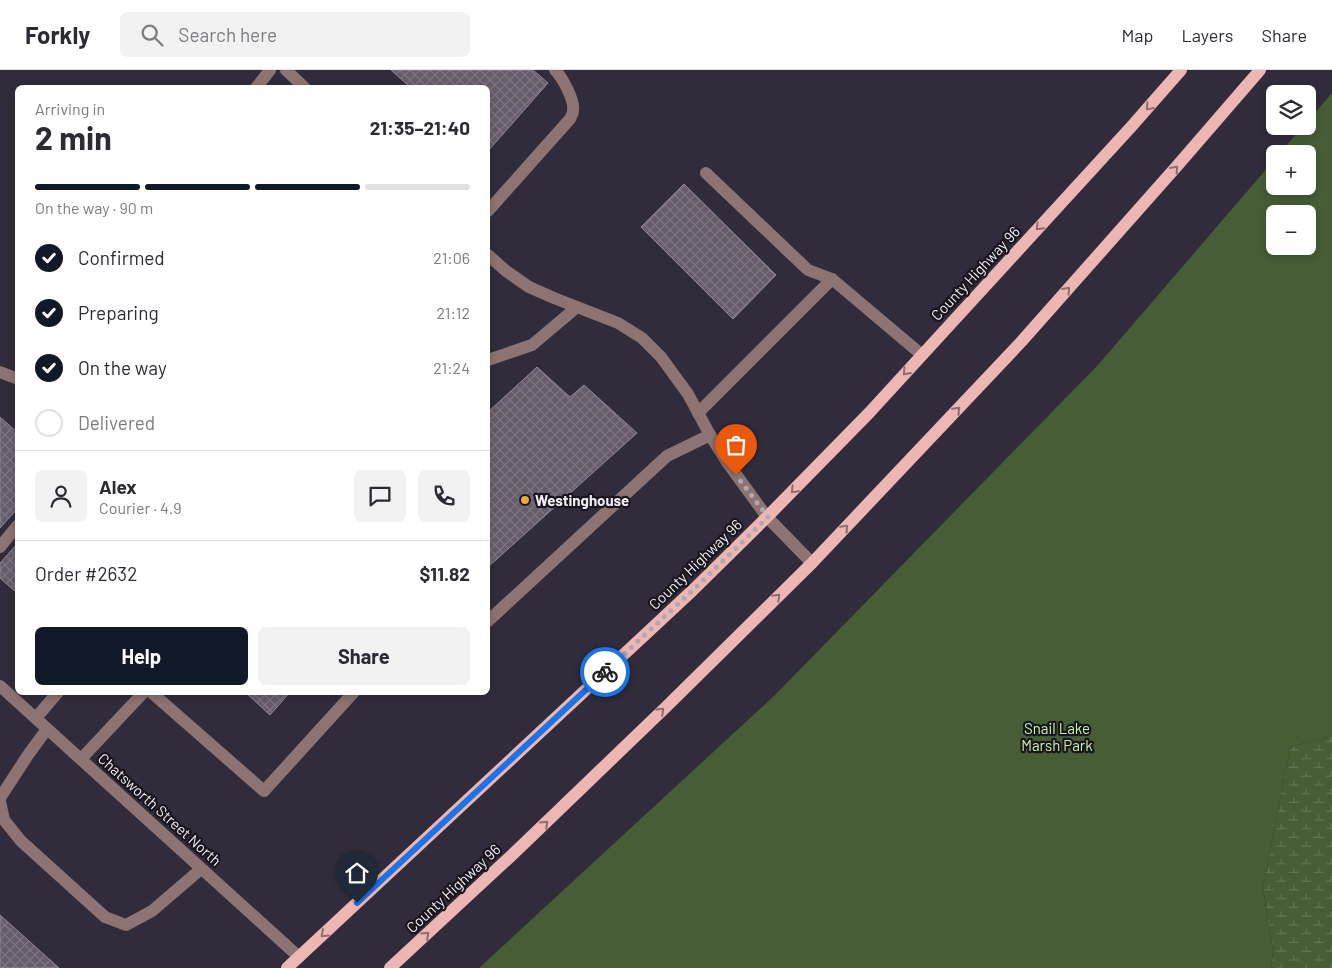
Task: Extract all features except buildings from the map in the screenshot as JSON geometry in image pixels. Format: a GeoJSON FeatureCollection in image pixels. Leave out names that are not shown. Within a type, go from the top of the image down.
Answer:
{"type":"FeatureCollection","features":[{"type":"Feature","properties":{"kind":"main road","name":"County Highway 96"},"geometry":{"type":"LineString","coordinates":[[287,968],[686,596],[768,517],[869,413],[1181,70]]}},
{"type":"Feature","properties":{"kind":"main road","name":"County Highway 96"},"geometry":{"type":"LineString","coordinates":[[390,968],[518,850],[812,563],[1021,342],[1260,70]]}},
{"type":"Feature","properties":{"kind":"street"},"geometry":{"type":"LineString","coordinates":[[258,85],[270,70]]}},
{"type":"Feature","properties":{"kind":"street"},"geometry":{"type":"LineString","coordinates":[[286,70],[302,85]]}},
{"type":"Feature","properties":{"kind":"street"},"geometry":{"type":"LineString","coordinates":[[490,209],[570,119],[573,111],[570,96],[554,70]]}},
{"type":"Feature","properties":{"kind":"street"},"geometry":{"type":"LineString","coordinates":[[706,173],[808,270],[832,279],[922,355]]}},
{"type":"Feature","properties":{"kind":"street"},"geometry":{"type":"LineString","coordinates":[[490,257],[506,272],[529,287],[618,323],[642,338],[661,357],[688,394],[727,462],[768,517],[812,563]]}},
{"type":"Feature","properties":{"kind":"street"},"geometry":{"type":"LineString","coordinates":[[698,413],[832,279]]}},
{"type":"Feature","properties":{"kind":"street"},"geometry":{"type":"LineString","coordinates":[[490,359],[532,345],[577,307]]}},
{"type":"Feature","properties":{"kind":"street"},"geometry":{"type":"LineString","coordinates":[[0,372],[15,378]]}},
{"type":"Feature","properties":{"kind":"street"},"geometry":{"type":"LineString","coordinates":[[490,619],[667,456],[710,435]]}},
{"type":"Feature","properties":{"kind":"street"},"geometry":{"type":"LineString","coordinates":[[0,547],[15,529]]}},
{"type":"Feature","properties":{"kind":"street","name":"Chatsworth Street North"},"geometry":{"type":"LineString","coordinates":[[2,693],[36,718],[299,957]]}},
{"type":"Feature","properties":{"kind":"street"},"geometry":{"type":"LineString","coordinates":[[36,718],[55,695]]}},
{"type":"Feature","properties":{"kind":"street"},"geometry":{"type":"LineString","coordinates":[[81,759],[141,695]]}},
{"type":"Feature","properties":{"kind":"street"},"geometry":{"type":"LineString","coordinates":[[154,695],[264,791],[351,695]]}},
{"type":"Feature","properties":{"kind":"street"},"geometry":{"type":"LineString","coordinates":[[47,729],[0,799],[4,820],[21,841],[105,916],[126,925],[152,911],[201,869]]}},
{"type":"Feature","properties":{"kind":"green space","name":"Snail Lake Marsh Park"},"geometry":{"type":"Polygon","coordinates":[[[1332,93],[1332,736],[1290,747],[1263,888],[1273,952],[1271,968],[479,968],[775,695],[1098,365],[1266,169],[1266,195],[1316,195],[1316,145],[1287,145],[1295,135],[1316,135],[1316,112],[1332,93]]]}},
{"type":"Feature","properties":{"kind":"green space"},"geometry":{"type":"Polygon","coordinates":[[[1332,736],[1332,968],[1271,968],[1273,952],[1263,888],[1290,747],[1332,736]]]}},
{"type":"Feature","properties":{"kind":"way so far"},"geometry":{"type":"LineString","coordinates":[[605,672],[768,517],[736,475]]}},
{"type":"Feature","properties":{"kind":"place","name":"Westinghouse"},"geometry":{"type":"Point","coordinates":[525,500]}},
{"type":"Feature","properties":{"kind":"route"},"geometry":{"type":"LineString","coordinates":[[357,903],[605,672]]}}]}
